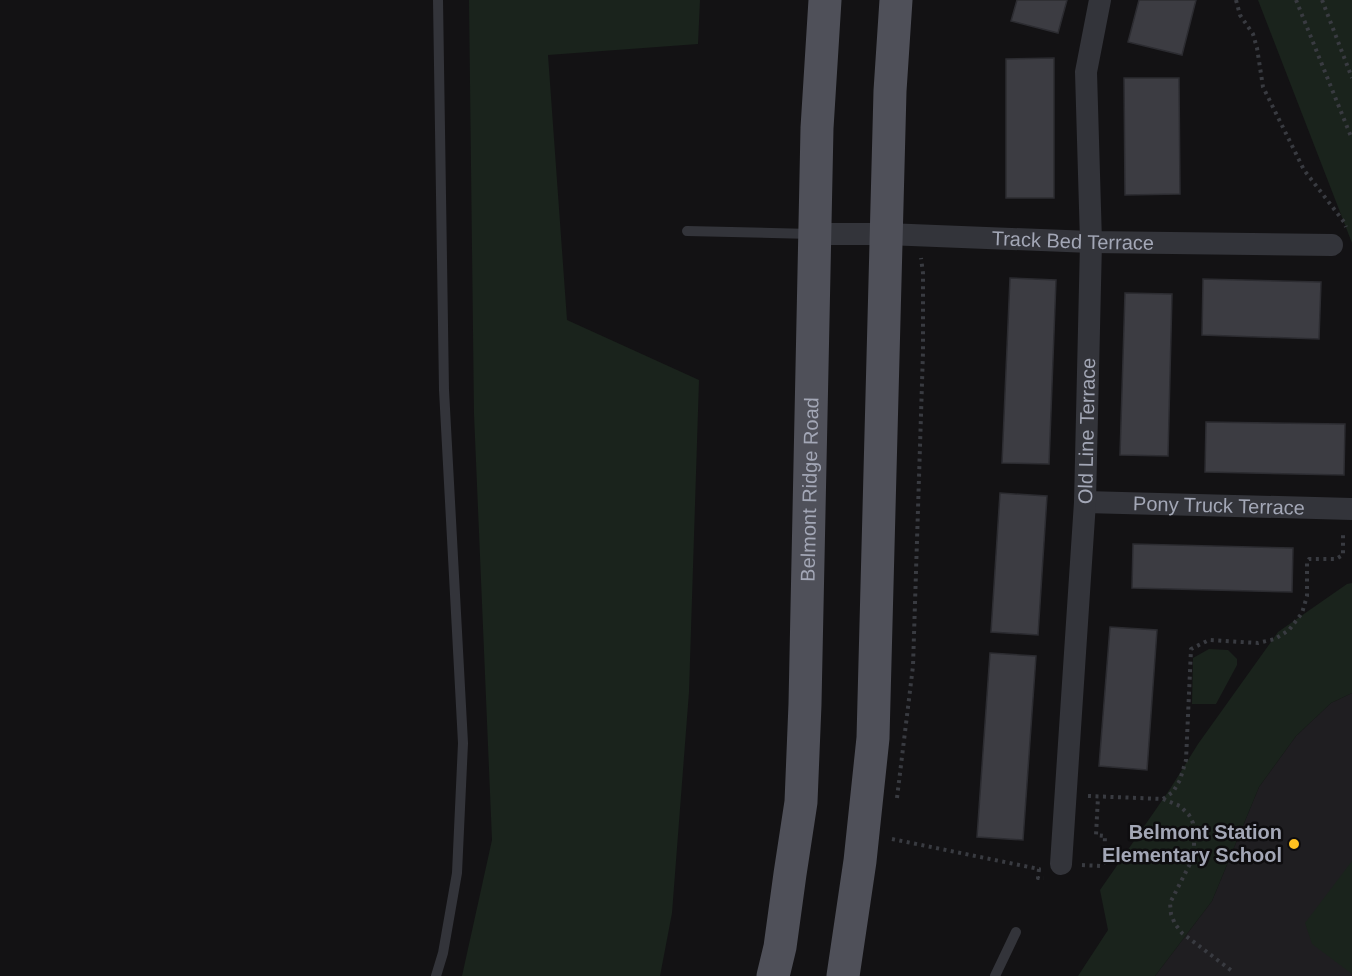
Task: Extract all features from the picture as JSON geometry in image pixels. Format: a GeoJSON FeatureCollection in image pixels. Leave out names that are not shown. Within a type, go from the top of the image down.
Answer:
{"type":"FeatureCollection","features":[{"type":"Feature","properties":{"kind":"main road","name":"Belmont Ridge Road"},"geometry":{"type":"LineString","coordinates":[[773,976],[780,947],[801,802],[806,681],[817,128],[825,0]]}},
{"type":"Feature","properties":{"kind":"main road"},"geometry":{"type":"LineString","coordinates":[[843,976],[860,861],[873,738],[902,235],[890,91],[896,0]]}},
{"type":"Feature","properties":{"kind":"street","name":"Old Line Terrace"},"geometry":{"type":"LineString","coordinates":[[1062,869],[1085,501],[1091,242],[1086,72],[1100,0]]}},
{"type":"Feature","properties":{"kind":"street","name":"Track Bed Terrace"},"geometry":{"type":"LineString","coordinates":[[815,234],[1091,242],[1340,238]]}},
{"type":"Feature","properties":{"kind":"street","name":"Pony Truck Terrace"},"geometry":{"type":"LineString","coordinates":[[1085,501],[1348,518]]}},
{"type":"Feature","properties":{"kind":"lane"},"geometry":{"type":"LineString","coordinates":[[436,976],[443,953],[457,873],[464,742],[444,390],[438,0]]}},
{"type":"Feature","properties":{"kind":"lane"},"geometry":{"type":"LineString","coordinates":[[687,231],[815,234]]}},
{"type":"Feature","properties":{"kind":"lane"},"geometry":{"type":"LineString","coordinates":[[995,976],[1016,932]]}},
{"type":"Feature","properties":{"kind":"path"},"geometry":{"type":"LineString","coordinates":[[1236,0],[1240,15],[1253,34],[1263,87],[1304,170],[1344,222],[1340,238]]}},
{"type":"Feature","properties":{"kind":"path"},"geometry":{"type":"LineString","coordinates":[[1296,0],[1352,139]]}},
{"type":"Feature","properties":{"kind":"path"},"geometry":{"type":"LineString","coordinates":[[1322,0],[1352,78]]}},
{"type":"Feature","properties":{"kind":"path"},"geometry":{"type":"LineString","coordinates":[[896,806],[912,666],[923,341],[923,273],[902,235]]}},
{"type":"Feature","properties":{"kind":"path"},"geometry":{"type":"LineString","coordinates":[[1163,799],[1173,792],[1180,780],[1186,760],[1191,649],[1209,640],[1258,643],[1275,639],[1289,630],[1302,613],[1307,596],[1309,558],[1336,559],[1343,555],[1348,518]]}},
{"type":"Feature","properties":{"kind":"path"},"geometry":{"type":"LineString","coordinates":[[1066,795],[1163,799],[1180,806],[1189,815],[1193,823],[1194,856],[1170,903],[1171,914],[1182,933],[1232,971]]}},
{"type":"Feature","properties":{"kind":"path"},"geometry":{"type":"LineString","coordinates":[[892,839],[1039,869],[1038,878],[1062,869],[1101,866],[1104,863],[1105,836],[1096,835],[1098,797]]}},
{"type":"Feature","properties":{"kind":"path"},"geometry":{"type":"LineString","coordinates":[[891,850],[893,828]]}},
{"type":"Feature","properties":{"kind":"shaded area"},"geometry":{"type":"Polygon","coordinates":[[[469,0],[700,0],[698,44],[548,55],[567,320],[699,380],[689,692],[672,913],[660,976],[462,976],[492,840],[474,414],[469,0]]]}},
{"type":"Feature","properties":{"kind":"shaded area"},"geometry":{"type":"Polygon","coordinates":[[[1258,0],[1352,0],[1352,243],[1258,0]]]}},
{"type":"Feature","properties":{"kind":"shaded area"},"geometry":{"type":"Polygon","coordinates":[[[1352,583],[1352,693],[1331,703],[1296,736],[1259,787],[1212,901],[1155,976],[1078,976],[1108,930],[1100,890],[1170,789],[1198,744],[1278,632],[1347,584],[1352,583]]]}},
{"type":"Feature","properties":{"kind":"shaded area"},"geometry":{"type":"Polygon","coordinates":[[[1209,649],[1228,650],[1237,659],[1237,665],[1216,704],[1192,704],[1193,658],[1209,649]]]}},
{"type":"Feature","properties":{"kind":"shaded area","name":"Belmont Station Elementary School"},"geometry":{"type":"Polygon","coordinates":[[[1352,693],[1352,976],[1155,976],[1212,901],[1259,787],[1296,736],[1331,703],[1352,693]]]}},
{"type":"Feature","properties":{"kind":"shaded area"},"geometry":{"type":"Polygon","coordinates":[[[1352,861],[1352,974],[1312,944],[1305,923],[1352,861]]]}},
{"type":"Feature","properties":{"kind":"building"},"geometry":{"type":"Polygon","coordinates":[[[1017,0],[1067,0],[1058,33],[1011,21],[1017,0]]]}},
{"type":"Feature","properties":{"kind":"building"},"geometry":{"type":"Polygon","coordinates":[[[1139,0],[1196,0],[1182,55],[1128,42],[1139,0]]]}},
{"type":"Feature","properties":{"kind":"building"},"geometry":{"type":"Polygon","coordinates":[[[1054,58],[1054,198],[1006,198],[1006,59],[1054,58]]]}},
{"type":"Feature","properties":{"kind":"building"},"geometry":{"type":"Polygon","coordinates":[[[1124,78],[1179,78],[1180,194],[1125,195],[1124,78]]]}},
{"type":"Feature","properties":{"kind":"building"},"geometry":{"type":"Polygon","coordinates":[[[1010,278],[1056,280],[1049,464],[1002,463],[1010,278]]]}},
{"type":"Feature","properties":{"kind":"building"},"geometry":{"type":"Polygon","coordinates":[[[1203,279],[1321,282],[1319,339],[1202,335],[1203,279]]]}},
{"type":"Feature","properties":{"kind":"building"},"geometry":{"type":"Polygon","coordinates":[[[1125,293],[1172,294],[1168,456],[1120,455],[1125,293]]]}},
{"type":"Feature","properties":{"kind":"building"},"geometry":{"type":"Polygon","coordinates":[[[1206,422],[1345,424],[1344,475],[1205,472],[1206,422]]]}},
{"type":"Feature","properties":{"kind":"building"},"geometry":{"type":"Polygon","coordinates":[[[1000,493],[1047,496],[1038,635],[991,632],[1000,493]]]}},
{"type":"Feature","properties":{"kind":"building"},"geometry":{"type":"Polygon","coordinates":[[[1133,544],[1293,548],[1292,592],[1132,588],[1133,544]]]}},
{"type":"Feature","properties":{"kind":"building"},"geometry":{"type":"Polygon","coordinates":[[[1110,627],[1157,630],[1147,770],[1099,766],[1110,627]]]}},
{"type":"Feature","properties":{"kind":"building"},"geometry":{"type":"Polygon","coordinates":[[[990,653],[1036,656],[1023,840],[977,837],[990,653]]]}},
{"type":"Feature","properties":{"kind":"place","name":"Belmont Station Elementary School"},"geometry":{"type":"Point","coordinates":[1294,844]}}]}
